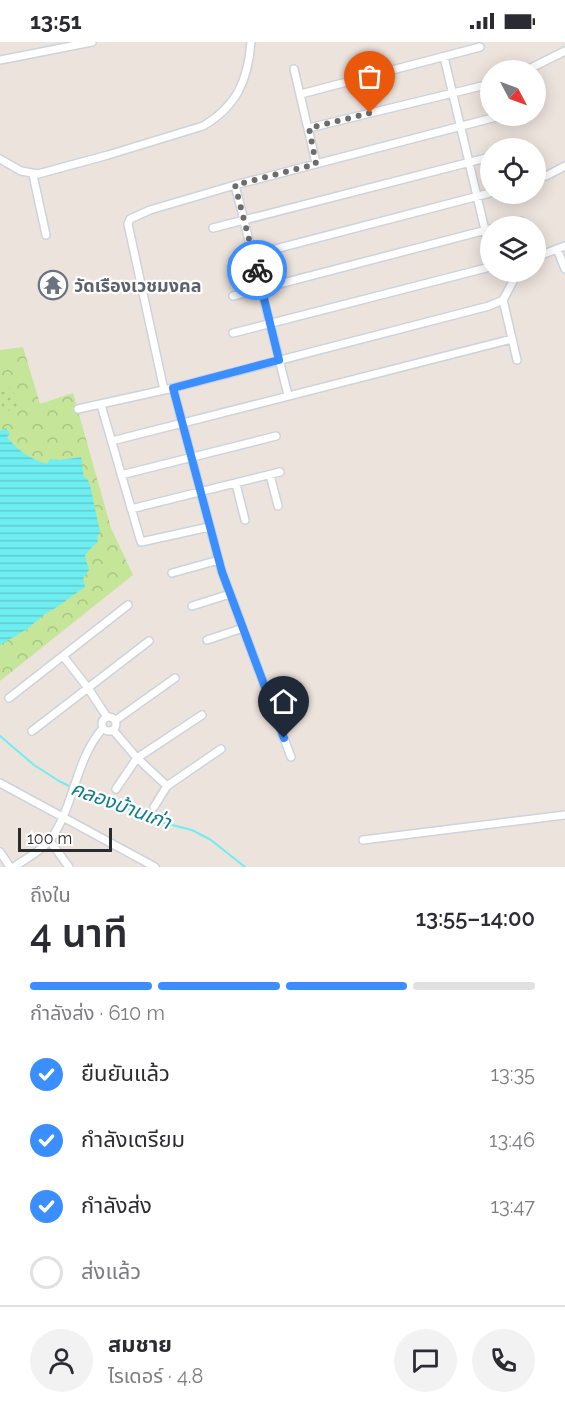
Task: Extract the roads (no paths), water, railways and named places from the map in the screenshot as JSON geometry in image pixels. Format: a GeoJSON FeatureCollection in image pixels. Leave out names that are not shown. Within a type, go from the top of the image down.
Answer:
{"type":"FeatureCollection","features":[{"type":"Feature","properties":{"kind":"street"},"geometry":{"type":"LineString","coordinates":[[0,60],[92,42]]}},
{"type":"Feature","properties":{"kind":"street"},"geometry":{"type":"LineString","coordinates":[[1,160],[33,175],[203,126],[217,117],[238,93],[249,64],[251,42]]}},
{"type":"Feature","properties":{"kind":"street"},"geometry":{"type":"LineString","coordinates":[[302,94],[480,47]]}},
{"type":"Feature","properties":{"kind":"street"},"geometry":{"type":"LineString","coordinates":[[546,60],[565,51]]}},
{"type":"Feature","properties":{"kind":"street"},"geometry":{"type":"LineString","coordinates":[[444,57],[483,216]]}},
{"type":"Feature","properties":{"kind":"street"},"geometry":{"type":"LineString","coordinates":[[294,69],[302,94],[316,164]]}},
{"type":"Feature","properties":{"kind":"street"},"geometry":{"type":"LineString","coordinates":[[309,128],[480,86]]}},
{"type":"Feature","properties":{"kind":"street"},"geometry":{"type":"LineString","coordinates":[[164,390],[128,221],[132,217],[235,185],[480,121]]}},
{"type":"Feature","properties":{"kind":"street"},"geometry":{"type":"LineString","coordinates":[[213,228],[480,159]]}},
{"type":"Feature","properties":{"kind":"street"},"geometry":{"type":"LineString","coordinates":[[546,176],[565,166]]}},
{"type":"Feature","properties":{"kind":"street"},"geometry":{"type":"LineString","coordinates":[[33,175],[46,235]]}},
{"type":"Feature","properties":{"kind":"street"},"geometry":{"type":"LineString","coordinates":[[235,185],[288,395]]}},
{"type":"Feature","properties":{"kind":"street"},"geometry":{"type":"LineString","coordinates":[[233,260],[480,196]]}},
{"type":"Feature","properties":{"kind":"street"},"geometry":{"type":"LineString","coordinates":[[233,296],[480,232]]}},
{"type":"Feature","properties":{"kind":"street"},"geometry":{"type":"LineString","coordinates":[[546,253],[561,248],[565,269]]}},
{"type":"Feature","properties":{"kind":"street"},"geometry":{"type":"LineString","coordinates":[[233,333],[480,270]]}},
{"type":"Feature","properties":{"kind":"street"},"geometry":{"type":"LineString","coordinates":[[78,409],[173,388],[489,306],[503,300],[513,282]]}},
{"type":"Feature","properties":{"kind":"street"},"geometry":{"type":"LineString","coordinates":[[503,300],[517,360]]}},
{"type":"Feature","properties":{"kind":"street"},"geometry":{"type":"LineString","coordinates":[[112,441],[512,339]]}},
{"type":"Feature","properties":{"kind":"street"},"geometry":{"type":"LineString","coordinates":[[173,388],[219,560],[291,757]]}},
{"type":"Feature","properties":{"kind":"street"},"geometry":{"type":"LineString","coordinates":[[102,405],[140,540],[142,542],[209,526]]}},
{"type":"Feature","properties":{"kind":"street"},"geometry":{"type":"LineString","coordinates":[[121,475],[276,436]]}},
{"type":"Feature","properties":{"kind":"street"},"geometry":{"type":"LineString","coordinates":[[131,509],[280,472]]}},
{"type":"Feature","properties":{"kind":"street"},"geometry":{"type":"LineString","coordinates":[[270,475],[278,506]]}},
{"type":"Feature","properties":{"kind":"street"},"geometry":{"type":"LineString","coordinates":[[236,484],[245,520]]}},
{"type":"Feature","properties":{"kind":"street"},"geometry":{"type":"LineString","coordinates":[[172,573],[219,560]]}},
{"type":"Feature","properties":{"kind":"street"},"geometry":{"type":"LineString","coordinates":[[192,606],[231,594]]}},
{"type":"Feature","properties":{"kind":"street"},"geometry":{"type":"LineString","coordinates":[[9,698],[128,605]]}},
{"type":"Feature","properties":{"kind":"street"},"geometry":{"type":"LineString","coordinates":[[207,640],[243,628]]}},
{"type":"Feature","properties":{"kind":"street"},"geometry":{"type":"LineString","coordinates":[[32,731],[149,641]]}},
{"type":"Feature","properties":{"kind":"street"},"geometry":{"type":"LineString","coordinates":[[63,656],[107,717]]}},
{"type":"Feature","properties":{"kind":"street"},"geometry":{"type":"LineString","coordinates":[[116,720],[175,678]]}},
{"type":"Feature","properties":{"kind":"street"},"geometry":{"type":"LineString","coordinates":[[116,789],[137,758],[202,715]]}},
{"type":"Feature","properties":{"kind":"street"},"geometry":{"type":"LineString","coordinates":[[107,717],[116,720]]}},
{"type":"Feature","properties":{"kind":"street"},"geometry":{"type":"LineString","coordinates":[[107,717],[102,722],[104,728],[113,730],[137,758],[167,786]]}},
{"type":"Feature","properties":{"kind":"street"},"geometry":{"type":"LineString","coordinates":[[113,730],[116,720]]}},
{"type":"Feature","properties":{"kind":"street"},"geometry":{"type":"LineString","coordinates":[[0,852],[12,867],[50,841],[64,817],[90,746],[104,728]]}},
{"type":"Feature","properties":{"kind":"street"},"geometry":{"type":"LineString","coordinates":[[154,807],[167,786],[221,749]]}},
{"type":"Feature","properties":{"kind":"street"},"geometry":{"type":"LineString","coordinates":[[0,783],[64,817],[143,864],[155,867]]}},
{"type":"Feature","properties":{"kind":"street"},"geometry":{"type":"LineString","coordinates":[[363,840],[565,815]]}},
{"type":"Feature","properties":{"kind":"street"},"geometry":{"type":"LineString","coordinates":[[50,841],[69,867]]}},
{"type":"Feature","properties":{"kind":"water"},"geometry":{"type":"Polygon","coordinates":[[[6,428],[10,434],[7,437],[16,446],[25,454],[41,462],[47,464],[50,459],[81,457],[84,478],[87,478],[90,485],[100,532],[97,537],[98,542],[85,556],[89,570],[83,579],[85,587],[27,629],[0,645],[0,431],[6,428]]]}},
{"type":"Feature","properties":{"kind":"waterway","name":"คลองบ้านเก่า"},"geometry":{"type":"LineString","coordinates":[[0,736],[34,765],[59,781],[91,797],[116,803],[160,822],[192,830],[211,840],[245,867]]}},
{"type":"Feature","properties":{"kind":"place","name":"วัดเรืองเวชมงคล"},"geometry":{"type":"Point","coordinates":[53,285]}}]}
